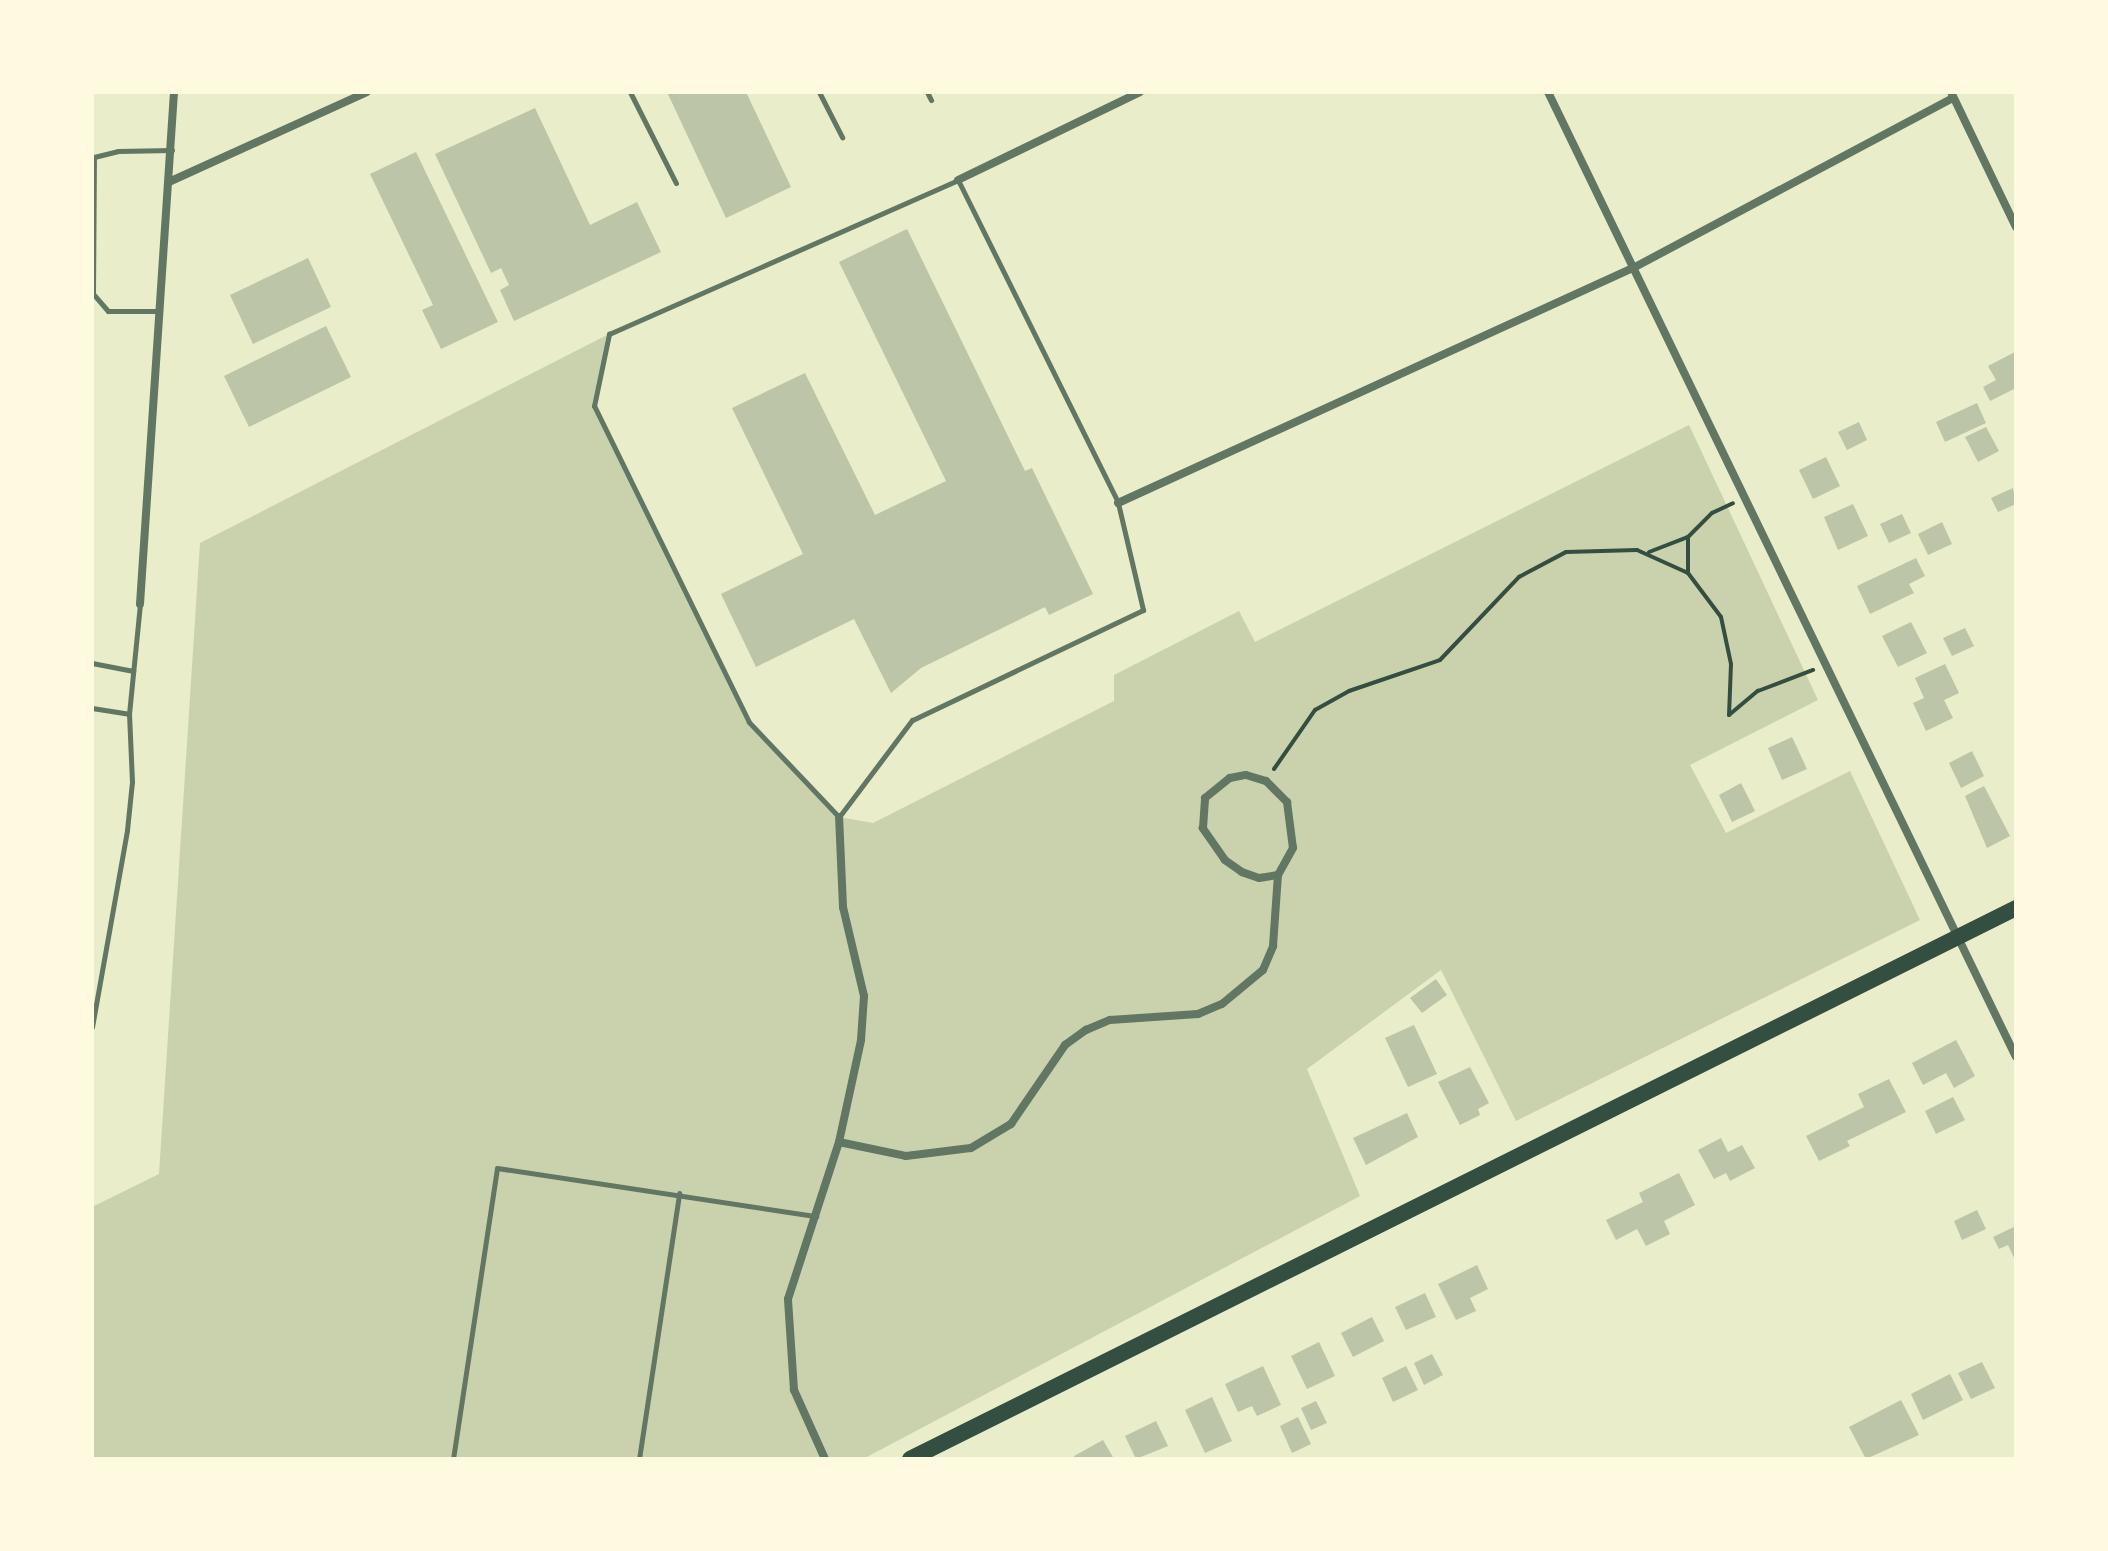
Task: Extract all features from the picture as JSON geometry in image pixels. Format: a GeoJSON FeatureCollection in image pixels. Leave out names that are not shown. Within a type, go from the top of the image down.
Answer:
{"type":"FeatureCollection","features":[{"type":"Feature","properties":{"kind":"main road"},"geometry":{"type":"LineString","coordinates":[[910,1459],[2016,908]]}},
{"type":"Feature","properties":{"kind":"street"},"geometry":{"type":"LineString","coordinates":[[140,604],[171,181],[174,92]]}},
{"type":"Feature","properties":{"kind":"street"},"geometry":{"type":"LineString","coordinates":[[171,181],[367,92]]}},
{"type":"Feature","properties":{"kind":"street"},"geometry":{"type":"LineString","coordinates":[[958,180],[1140,92]]}},
{"type":"Feature","properties":{"kind":"street"},"geometry":{"type":"LineString","coordinates":[[1548,92],[1748,496],[2016,1057]]}},
{"type":"Feature","properties":{"kind":"street"},"geometry":{"type":"LineString","coordinates":[[1118,503],[1635,267],[1952,95],[2016,227]]}},
{"type":"Feature","properties":{"kind":"street"},"geometry":{"type":"LineString","coordinates":[[839,1142],[906,1156],[971,1148],[1011,1124],[1065,1045],[1086,1030],[1110,1020],[1198,1014],[1222,1004],[1263,970],[1273,946],[1278,875],[1289,861],[1293,831],[1287,802],[1266,781],[1230,778],[1205,798],[1201,813],[1203,828],[1225,860],[1259,878],[1278,875]]}},
{"type":"Feature","properties":{"kind":"street"},"geometry":{"type":"LineString","coordinates":[[825,1459],[794,1390],[788,1299],[839,1142],[861,1040],[864,996],[843,907],[839,817]]}},
{"type":"Feature","properties":{"kind":"lane"},"geometry":{"type":"LineString","coordinates":[[630,92],[676,183]]}},
{"type":"Feature","properties":{"kind":"lane"},"geometry":{"type":"LineString","coordinates":[[819,92],[842,137]]}},
{"type":"Feature","properties":{"kind":"lane"},"geometry":{"type":"LineString","coordinates":[[927,92],[931,100]]}},
{"type":"Feature","properties":{"kind":"lane"},"geometry":{"type":"LineString","coordinates":[[161,311],[108,311],[93,294],[93,156],[118,151],[172,150]]}},
{"type":"Feature","properties":{"kind":"lane"},"geometry":{"type":"LineString","coordinates":[[958,180],[1118,503],[1143,610],[912,720],[839,817],[749,722],[594,406],[609,334],[958,180]]}},
{"type":"Feature","properties":{"kind":"lane"},"geometry":{"type":"LineString","coordinates":[[92,1027],[127,830],[132,782],[129,714],[140,604]]}},
{"type":"Feature","properties":{"kind":"lane"},"geometry":{"type":"LineString","coordinates":[[92,663],[133,671]]}},
{"type":"Feature","properties":{"kind":"lane"},"geometry":{"type":"LineString","coordinates":[[92,708],[129,714]]}},
{"type":"Feature","properties":{"kind":"lane"},"geometry":{"type":"LineString","coordinates":[[453,1459],[497,1168],[816,1216]]}},
{"type":"Feature","properties":{"kind":"lane"},"geometry":{"type":"LineString","coordinates":[[639,1459],[679,1193]]}},
{"type":"Feature","properties":{"kind":"path"},"geometry":{"type":"LineString","coordinates":[[1648,552],[1688,537],[1712,513],[1748,496]]}},
{"type":"Feature","properties":{"kind":"path"},"geometry":{"type":"LineString","coordinates":[[1688,537],[1688,573]]}},
{"type":"Feature","properties":{"kind":"path"},"geometry":{"type":"LineString","coordinates":[[1266,781],[1315,710],[1349,691],[1440,660],[1519,577],[1566,552],[1603,547],[1648,552],[1688,573],[1721,617],[1731,664],[1729,715],[1758,691],[1827,664]]}},
{"type":"Feature","properties":{"kind":"green space"},"geometry":{"type":"Polygon","coordinates":[[[609,334],[595,407],[749,722],[839,817],[873,823],[1114,701],[1114,675],[1239,611],[1255,642],[1689,425],[1818,700],[1690,765],[1726,833],[1850,771],[1920,920],[1516,1121],[1441,970],[1307,1069],[1360,1196],[863,1459],[92,1459],[92,1207],[159,1174],[200,543],[609,334]]]}},
{"type":"Feature","properties":{"kind":"building"},"geometry":{"type":"Polygon","coordinates":[[[667,92],[746,92],[791,187],[726,218],[667,92]]]}},
{"type":"Feature","properties":{"kind":"building"},"geometry":{"type":"Polygon","coordinates":[[[535,108],[590,225],[637,202],[661,252],[514,321],[500,290],[509,285],[501,268],[491,273],[435,154],[535,108]]]}},
{"type":"Feature","properties":{"kind":"building"},"geometry":{"type":"Polygon","coordinates":[[[416,152],[498,322],[441,349],[422,310],[433,305],[370,174],[416,152]]]}},
{"type":"Feature","properties":{"kind":"building"},"geometry":{"type":"Polygon","coordinates":[[[907,229],[1025,471],[1032,468],[1093,594],[1049,615],[1045,607],[921,668],[891,693],[854,619],[756,667],[721,594],[803,554],[732,408],[805,373],[875,515],[946,481],[839,262],[907,229]]]}},
{"type":"Feature","properties":{"kind":"building"},"geometry":{"type":"Polygon","coordinates":[[[308,258],[331,307],[253,344],[230,295],[308,258]]]}},
{"type":"Feature","properties":{"kind":"building"},"geometry":{"type":"Polygon","coordinates":[[[326,326],[351,377],[249,427],[224,376],[326,326]]]}},
{"type":"Feature","properties":{"kind":"building"},"geometry":{"type":"Polygon","coordinates":[[[2015,352],[2016,388],[1990,401],[1983,387],[1996,380],[1988,366],[2015,352]]]}},
{"type":"Feature","properties":{"kind":"building"},"geometry":{"type":"Polygon","coordinates":[[[1977,403],[1986,423],[1945,442],[1936,422],[1977,403]]]}},
{"type":"Feature","properties":{"kind":"building"},"geometry":{"type":"Polygon","coordinates":[[[1859,422],[1867,440],[1847,450],[1838,432],[1859,422]]]}},
{"type":"Feature","properties":{"kind":"building"},"geometry":{"type":"Polygon","coordinates":[[[1986,427],[1999,451],[1978,462],[1965,437],[1986,427]]]}},
{"type":"Feature","properties":{"kind":"building"},"geometry":{"type":"Polygon","coordinates":[[[1826,457],[1840,486],[1813,499],[1799,470],[1826,457]]]}},
{"type":"Feature","properties":{"kind":"building"},"geometry":{"type":"Polygon","coordinates":[[[2013,488],[2016,504],[1998,512],[1991,498],[2013,488]]]}},
{"type":"Feature","properties":{"kind":"building"},"geometry":{"type":"Polygon","coordinates":[[[1853,504],[1868,536],[1838,550],[1824,517],[1853,504]]]}},
{"type":"Feature","properties":{"kind":"building"},"geometry":{"type":"Polygon","coordinates":[[[1902,514],[1911,533],[1889,543],[1880,524],[1902,514]]]}},
{"type":"Feature","properties":{"kind":"building"},"geometry":{"type":"Polygon","coordinates":[[[1942,522],[1952,544],[1928,555],[1918,534],[1942,522]]]}},
{"type":"Feature","properties":{"kind":"building"},"geometry":{"type":"Polygon","coordinates":[[[1916,558],[1925,576],[1909,584],[1914,593],[1870,614],[1857,586],[1916,558]]]}},
{"type":"Feature","properties":{"kind":"building"},"geometry":{"type":"Polygon","coordinates":[[[1911,622],[1927,653],[1898,667],[1882,636],[1911,622]]]}},
{"type":"Feature","properties":{"kind":"building"},"geometry":{"type":"Polygon","coordinates":[[[1965,628],[1974,646],[1952,656],[1943,638],[1965,628]]]}},
{"type":"Feature","properties":{"kind":"building"},"geometry":{"type":"Polygon","coordinates":[[[1945,664],[1959,693],[1944,700],[1953,718],[1926,731],[1913,703],[1924,698],[1915,678],[1945,664]]]}},
{"type":"Feature","properties":{"kind":"building"},"geometry":{"type":"Polygon","coordinates":[[[1792,737],[1807,769],[1782,780],[1768,748],[1792,737]]]}},
{"type":"Feature","properties":{"kind":"building"},"geometry":{"type":"Polygon","coordinates":[[[1972,751],[1984,776],[1961,788],[1949,763],[1972,751]]]}},
{"type":"Feature","properties":{"kind":"building"},"geometry":{"type":"Polygon","coordinates":[[[1741,783],[1755,811],[1732,822],[1719,795],[1741,783]]]}},
{"type":"Feature","properties":{"kind":"building"},"geometry":{"type":"Polygon","coordinates":[[[1984,786],[2010,836],[1987,848],[1965,796],[1984,786]]]}},
{"type":"Feature","properties":{"kind":"building"},"geometry":{"type":"Polygon","coordinates":[[[1436,979],[1447,995],[1422,1013],[1410,998],[1436,979]]]}},
{"type":"Feature","properties":{"kind":"building"},"geometry":{"type":"Polygon","coordinates":[[[1414,1025],[1437,1074],[1408,1087],[1385,1038],[1414,1025]]]}},
{"type":"Feature","properties":{"kind":"building"},"geometry":{"type":"Polygon","coordinates":[[[1956,1040],[1975,1076],[1954,1088],[1946,1073],[1923,1085],[1912,1063],[1956,1040]]]}},
{"type":"Feature","properties":{"kind":"building"},"geometry":{"type":"Polygon","coordinates":[[[1470,1067],[1489,1103],[1478,1109],[1480,1115],[1460,1125],[1438,1082],[1470,1067]]]}},
{"type":"Feature","properties":{"kind":"building"},"geometry":{"type":"Polygon","coordinates":[[[1889,1079],[1906,1112],[1847,1141],[1850,1146],[1819,1161],[1806,1136],[1864,1107],[1858,1094],[1889,1079]]]}},
{"type":"Feature","properties":{"kind":"building"},"geometry":{"type":"Polygon","coordinates":[[[1953,1097],[1965,1120],[1936,1134],[1925,1111],[1953,1097]]]}},
{"type":"Feature","properties":{"kind":"building"},"geometry":{"type":"Polygon","coordinates":[[[1407,1113],[1418,1137],[1366,1165],[1353,1138],[1407,1113]]]}},
{"type":"Feature","properties":{"kind":"building"},"geometry":{"type":"Polygon","coordinates":[[[1721,1138],[1728,1152],[1742,1145],[1755,1168],[1730,1181],[1726,1173],[1714,1179],[1698,1150],[1721,1138]]]}},
{"type":"Feature","properties":{"kind":"building"},"geometry":{"type":"Polygon","coordinates":[[[1679,1173],[1695,1205],[1664,1221],[1670,1234],[1646,1246],[1637,1229],[1616,1240],[1606,1220],[1643,1202],[1639,1193],[1679,1173]]]}},
{"type":"Feature","properties":{"kind":"building"},"geometry":{"type":"Polygon","coordinates":[[[1977,1210],[1986,1229],[1962,1240],[1954,1221],[1977,1210]]]}},
{"type":"Feature","properties":{"kind":"building"},"geometry":{"type":"Polygon","coordinates":[[[2016,1226],[2016,1262],[2008,1245],[1999,1249],[1993,1237],[2016,1226]]]}},
{"type":"Feature","properties":{"kind":"building"},"geometry":{"type":"Polygon","coordinates":[[[1477,1265],[1488,1289],[1470,1298],[1476,1311],[1456,1320],[1438,1284],[1477,1265]]]}},
{"type":"Feature","properties":{"kind":"building"},"geometry":{"type":"Polygon","coordinates":[[[1425,1293],[1436,1317],[1406,1330],[1395,1307],[1425,1293]]]}},
{"type":"Feature","properties":{"kind":"building"},"geometry":{"type":"Polygon","coordinates":[[[1372,1317],[1384,1341],[1353,1357],[1341,1333],[1372,1317]]]}},
{"type":"Feature","properties":{"kind":"building"},"geometry":{"type":"Polygon","coordinates":[[[1319,1342],[1335,1376],[1307,1389],[1291,1356],[1319,1342]]]}},
{"type":"Feature","properties":{"kind":"building"},"geometry":{"type":"Polygon","coordinates":[[[1432,1354],[1443,1375],[1424,1385],[1414,1363],[1432,1354]]]}},
{"type":"Feature","properties":{"kind":"building"},"geometry":{"type":"Polygon","coordinates":[[[1982,1362],[1995,1388],[1971,1399],[1958,1373],[1982,1362]]]}},
{"type":"Feature","properties":{"kind":"building"},"geometry":{"type":"Polygon","coordinates":[[[1263,1366],[1281,1405],[1257,1416],[1252,1406],[1238,1412],[1225,1384],[1263,1366]]]}},
{"type":"Feature","properties":{"kind":"building"},"geometry":{"type":"Polygon","coordinates":[[[1406,1366],[1418,1390],[1393,1402],[1382,1378],[1406,1366]]]}},
{"type":"Feature","properties":{"kind":"building"},"geometry":{"type":"Polygon","coordinates":[[[1950,1374],[1963,1400],[1923,1420],[1911,1394],[1950,1374]]]}},
{"type":"Feature","properties":{"kind":"building"},"geometry":{"type":"Polygon","coordinates":[[[1212,1397],[1232,1441],[1205,1453],[1185,1410],[1212,1397]]]}},
{"type":"Feature","properties":{"kind":"building"},"geometry":{"type":"Polygon","coordinates":[[[1901,1400],[1919,1435],[1866,1459],[1849,1427],[1901,1400]]]}},
{"type":"Feature","properties":{"kind":"building"},"geometry":{"type":"Polygon","coordinates":[[[1316,1401],[1327,1423],[1311,1430],[1301,1408],[1316,1401]]]}},
{"type":"Feature","properties":{"kind":"building"},"geometry":{"type":"Polygon","coordinates":[[[1298,1417],[1311,1444],[1292,1453],[1280,1426],[1298,1417]]]}},
{"type":"Feature","properties":{"kind":"building"},"geometry":{"type":"Polygon","coordinates":[[[1156,1421],[1168,1446],[1136,1459],[1125,1436],[1156,1421]]]}},
{"type":"Feature","properties":{"kind":"building"},"geometry":{"type":"Polygon","coordinates":[[[1103,1440],[1114,1459],[1075,1459],[1074,1456],[1103,1440]]]}}]}
